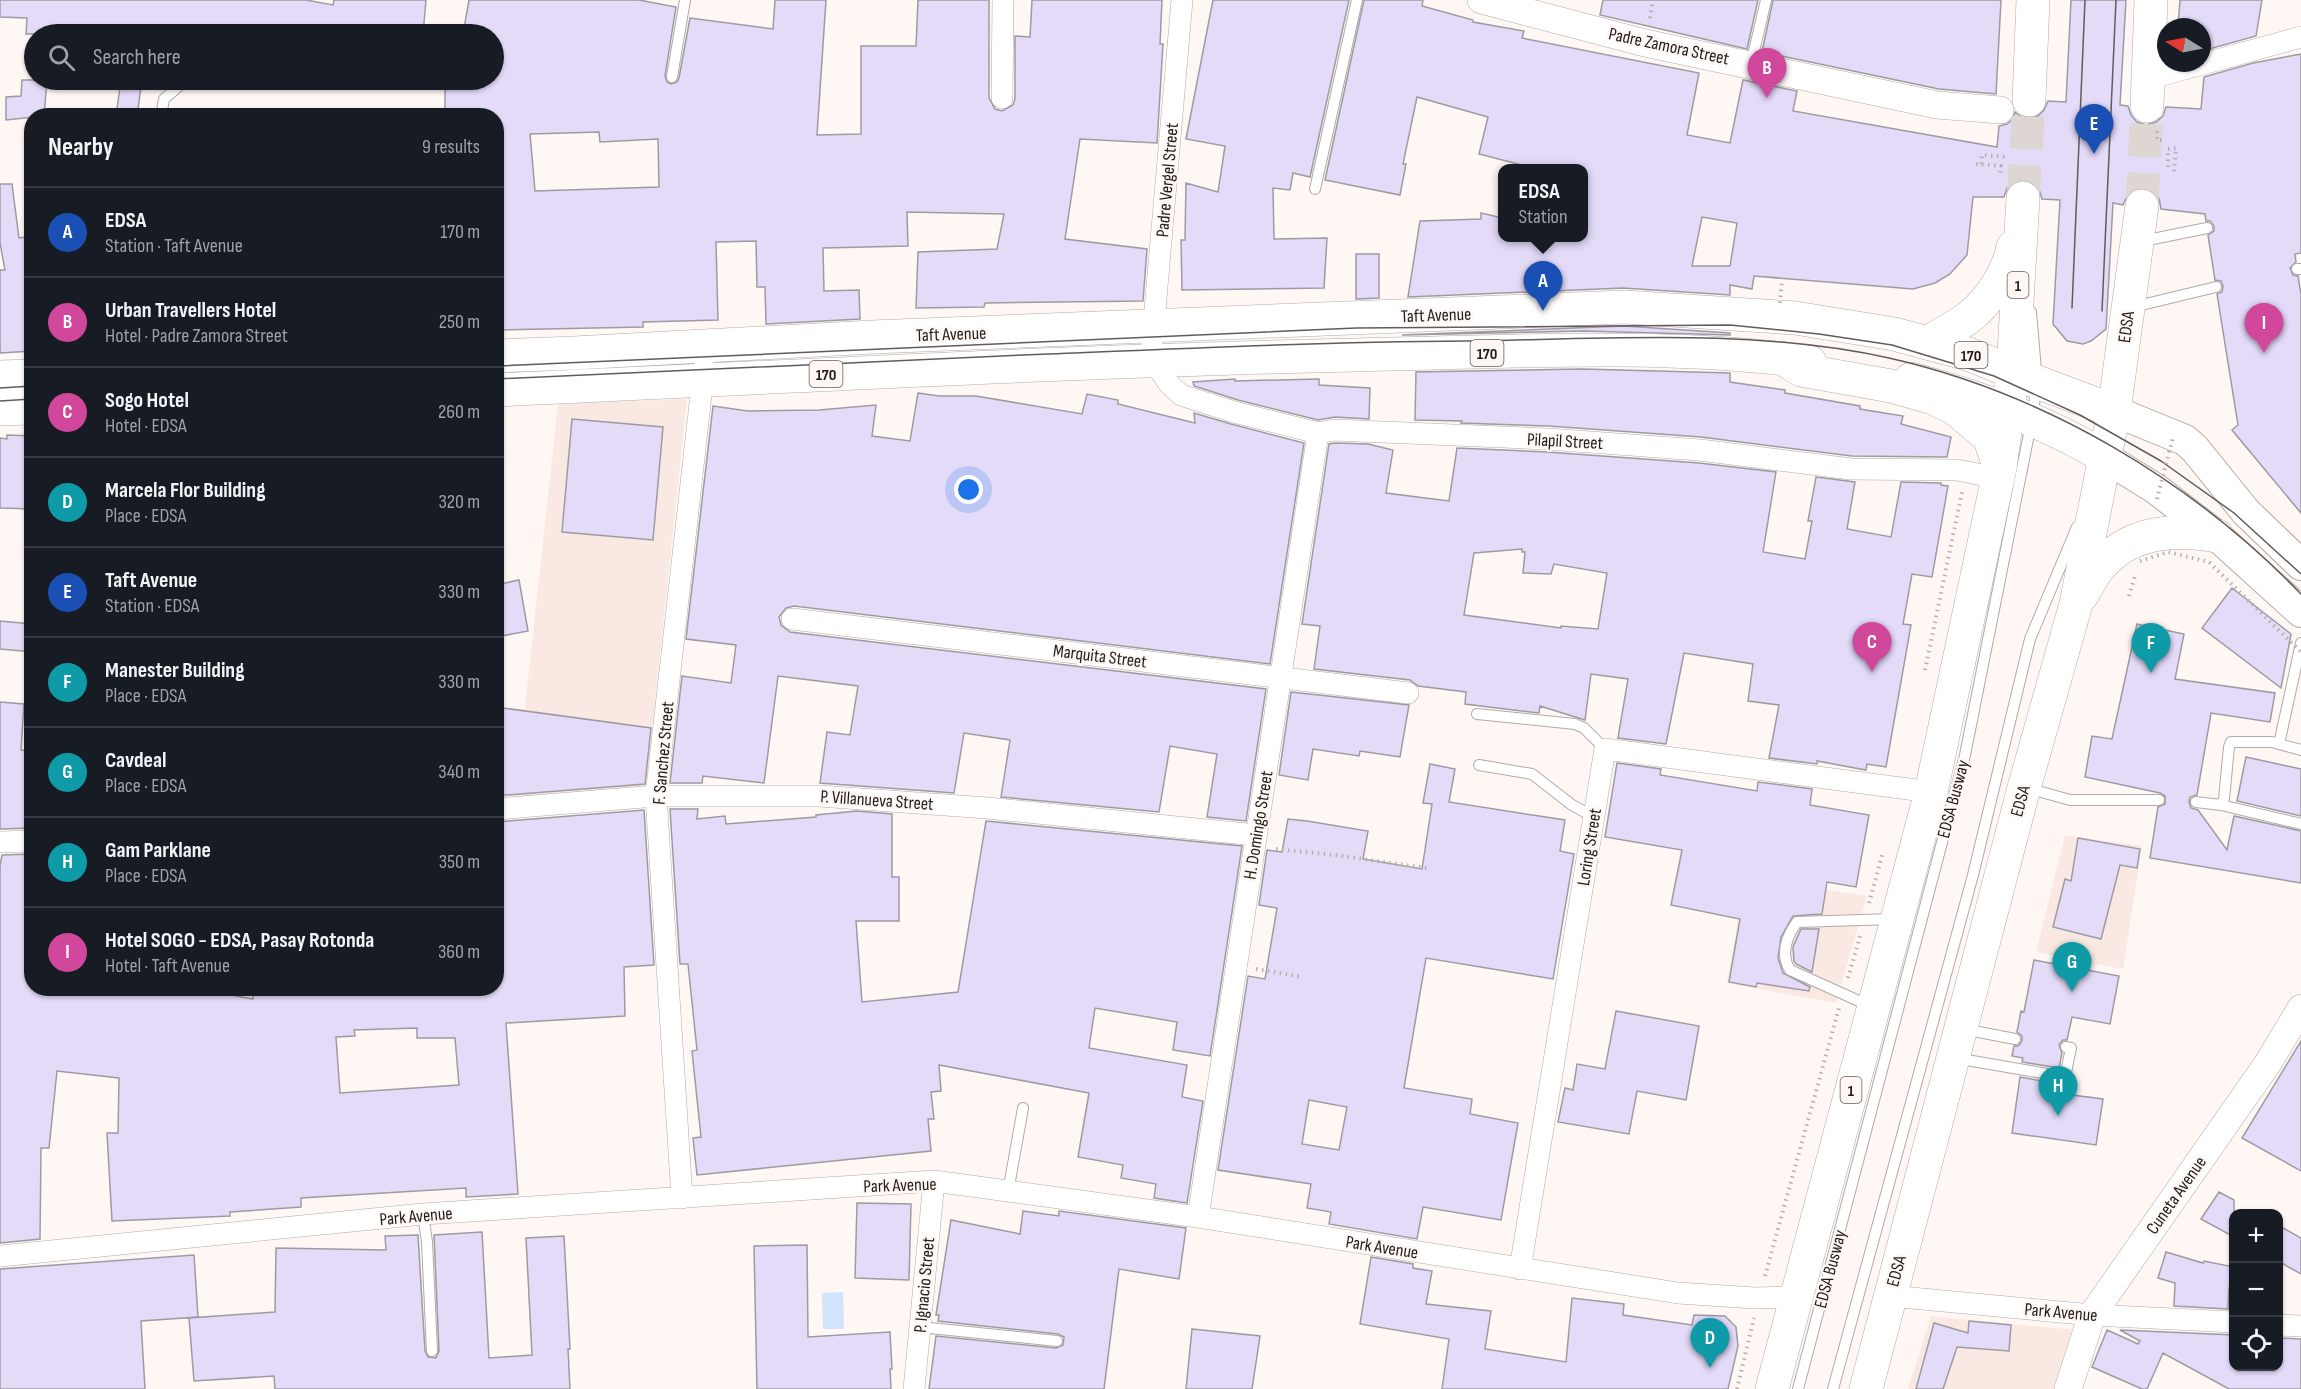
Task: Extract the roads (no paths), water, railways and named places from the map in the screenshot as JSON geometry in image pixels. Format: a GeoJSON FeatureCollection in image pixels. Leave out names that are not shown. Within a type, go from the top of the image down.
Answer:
{"type":"FeatureCollection","features":[{"type":"Feature","properties":{"kind":"main road"},"geometry":{"type":"LineString","coordinates":[[2014,105],[2032,0]]}},
{"type":"Feature","properties":{"kind":"main road"},"geometry":{"type":"LineString","coordinates":[[2148,93],[2151,0]]}},
{"type":"Feature","properties":{"kind":"main road"},"geometry":{"type":"LineString","coordinates":[[1927,342],[1969,318],[2000,281],[2011,255],[2023,198]]}},
{"type":"Feature","properties":{"kind":"main road","name":"1"},"geometry":{"type":"LineString","coordinates":[[1772,1389],[1931,792],[1999,473],[2020,414],[2025,377],[2023,198]]}},
{"type":"Feature","properties":{"kind":"main road","name":"EDSA"},"geometry":{"type":"LineString","coordinates":[[1866,1389],[2024,788],[2076,604],[2114,411],[2142,207]]}},
{"type":"Feature","properties":{"kind":"main road","name":"Taft Avenue"},"geometry":{"type":"LineString","coordinates":[[504,389],[654,365],[705,346],[1624,307],[1795,318],[1894,334],[1968,354],[2185,440],[2195,449],[2246,512],[2301,565]]}},
{"type":"Feature","properties":{"kind":"main road","name":"Taft Avenue"},"geometry":{"type":"LineString","coordinates":[[504,356],[574,354],[654,365],[704,380],[1155,360],[1624,350],[1795,369],[1885,372],[1955,390],[2020,414],[2072,438],[2156,489],[2217,536],[2301,612]]}},
{"type":"Feature","properties":{"kind":"main road"},"geometry":{"type":"LineString","coordinates":[[1795,369],[1891,386],[1933,398],[1954,408],[1989,437],[1999,473]]}},
{"type":"Feature","properties":{"kind":"main road"},"geometry":{"type":"LineString","coordinates":[[0,377],[24,376]]}},
{"type":"Feature","properties":{"kind":"main road"},"geometry":{"type":"LineString","coordinates":[[0,409],[24,408]]}},
{"type":"Feature","properties":{"kind":"main road"},"geometry":{"type":"LineString","coordinates":[[2076,604],[2103,563],[2127,544],[2156,533],[2187,530],[2217,536]]}},
{"type":"Feature","properties":{"kind":"street"},"geometry":{"type":"LineString","coordinates":[[1002,98],[1003,0]]}},
{"type":"Feature","properties":{"kind":"street","name":"Padre Vergel Street"},"geometry":{"type":"LineString","coordinates":[[1155,360],[1152,344],[1182,0]]}},
{"type":"Feature","properties":{"kind":"street","name":"Padre Zamora Street"},"geometry":{"type":"LineString","coordinates":[[1481,0],[1645,43],[1937,105],[2014,105]]}},
{"type":"Feature","properties":{"kind":"street"},"geometry":{"type":"LineString","coordinates":[[2148,93],[2301,37]]}},
{"type":"Feature","properties":{"kind":"street","name":"F. Sanchez Street"},"geometry":{"type":"LineString","coordinates":[[682,1198],[656,796],[704,380],[705,346]]}},
{"type":"Feature","properties":{"kind":"street","name":"Pilapil Street"},"geometry":{"type":"LineString","coordinates":[[1155,360],[1169,384],[1181,395],[1234,412],[1318,433],[1334,430],[1548,439],[1787,458],[1851,469],[1999,473]]}},
{"type":"Feature","properties":{"kind":"street","name":"H. Domingo Street"},"geometry":{"type":"LineString","coordinates":[[1198,1217],[1318,433]]}},
{"type":"Feature","properties":{"kind":"street","name":"Marquita Street"},"geometry":{"type":"LineString","coordinates":[[792,619],[1408,693]]}},
{"type":"Feature","properties":{"kind":"street"},"geometry":{"type":"LineString","coordinates":[[1605,749],[1931,792]]}},
{"type":"Feature","properties":{"kind":"street","name":"Loring Street"},"geometry":{"type":"LineString","coordinates":[[1520,1269],[1605,749]]}},
{"type":"Feature","properties":{"kind":"street","name":"P. Villanueva Street"},"geometry":{"type":"LineString","coordinates":[[504,808],[656,796],[819,796],[987,808],[1255,841]]}},
{"type":"Feature","properties":{"kind":"street"},"geometry":{"type":"LineString","coordinates":[[0,842],[24,841]]}},
{"type":"Feature","properties":{"kind":"street","name":"Cuneta Avenue"},"geometry":{"type":"LineString","coordinates":[[2068,1389],[2092,1316],[2268,1063],[2301,1008]]}},
{"type":"Feature","properties":{"kind":"street","name":"Park Avenue"},"geometry":{"type":"LineString","coordinates":[[0,1256],[423,1214],[934,1181],[1198,1217],[1678,1293],[1795,1297]]}},
{"type":"Feature","properties":{"kind":"street","name":"P. Ignacio Street"},"geometry":{"type":"LineString","coordinates":[[914,1389],[934,1181]]}},
{"type":"Feature","properties":{"kind":"street","name":"Park Avenue"},"geometry":{"type":"LineString","coordinates":[[1890,1296],[2092,1316],[2229,1322]]}},
{"type":"Feature","properties":{"kind":"street"},"geometry":{"type":"LineString","coordinates":[[2283,1325],[2301,1326]]}},
{"type":"Feature","properties":{"kind":"lane"},"geometry":{"type":"LineString","coordinates":[[672,77],[685,0]]}},
{"type":"Feature","properties":{"kind":"lane"},"geometry":{"type":"LineString","coordinates":[[1315,189],[1357,0]]}},
{"type":"Feature","properties":{"kind":"lane"},"geometry":{"type":"LineString","coordinates":[[1751,64],[1766,0]]}},
{"type":"Feature","properties":{"kind":"lane"},"geometry":{"type":"LineString","coordinates":[[162,108],[164,99],[174,90]]}},
{"type":"Feature","properties":{"kind":"lane"},"geometry":{"type":"LineString","coordinates":[[2023,198],[2030,296],[2025,377]]}},
{"type":"Feature","properties":{"kind":"lane"},"geometry":{"type":"LineString","coordinates":[[2137,242],[2207,228]]}},
{"type":"Feature","properties":{"kind":"lane"},"geometry":{"type":"LineString","coordinates":[[2129,308],[2216,287]]}},
{"type":"Feature","properties":{"kind":"lane","name":"EDSA Busway"},"geometry":{"type":"LineString","coordinates":[[1798,1389],[1965,755],[2020,414]]}},
{"type":"Feature","properties":{"kind":"lane","name":"EDSA Busway"},"geometry":{"type":"LineString","coordinates":[[1833,1389],[1973,875],[2030,639],[2106,458]]}},
{"type":"Feature","properties":{"kind":"lane"},"geometry":{"type":"LineString","coordinates":[[2280,744],[2301,643]]}},
{"type":"Feature","properties":{"kind":"lane"},"geometry":{"type":"LineString","coordinates":[[1477,714],[1575,724],[1584,728],[1605,749]]}},
{"type":"Feature","properties":{"kind":"lane"},"geometry":{"type":"LineString","coordinates":[[2221,805],[2224,799],[2231,742],[2272,742],[2301,750]]}},
{"type":"Feature","properties":{"kind":"lane"},"geometry":{"type":"LineString","coordinates":[[1479,765],[1532,774],[1572,806],[1594,817]]}},
{"type":"Feature","properties":{"kind":"lane"},"geometry":{"type":"LineString","coordinates":[[2024,788],[2070,800],[2159,800]]}},
{"type":"Feature","properties":{"kind":"lane"},"geometry":{"type":"LineString","coordinates":[[2196,802],[2221,805],[2301,824]]}},
{"type":"Feature","properties":{"kind":"lane"},"geometry":{"type":"LineString","coordinates":[[1873,1008],[1790,970],[1786,964],[1785,955],[1788,937],[1797,922],[1897,919]]}},
{"type":"Feature","properties":{"kind":"lane"},"geometry":{"type":"LineString","coordinates":[[1956,1043],[2015,1039]]}},
{"type":"Feature","properties":{"kind":"lane"},"geometry":{"type":"LineString","coordinates":[[1956,1043],[2065,1077],[2071,1048],[2066,1047]]}},
{"type":"Feature","properties":{"kind":"lane"},"geometry":{"type":"LineString","coordinates":[[1008,1192],[1023,1108]]}},
{"type":"Feature","properties":{"kind":"lane"},"geometry":{"type":"LineString","coordinates":[[423,1214],[427,1242],[432,1351]]}},
{"type":"Feature","properties":{"kind":"lane"},"geometry":{"type":"LineString","coordinates":[[920,1327],[1057,1341]]}},
{"type":"Feature","properties":{"kind":"water"},"geometry":{"type":"Polygon","coordinates":[[[843,1292],[844,1329],[823,1329],[822,1293],[843,1292]]]}},
{"type":"Feature","properties":{"kind":"tunnel"},"geometry":{"type":"LineString","coordinates":[[2023,198],[2029,100]]}},
{"type":"Feature","properties":{"kind":"tunnel"},"geometry":{"type":"LineString","coordinates":[[2142,206],[2147,106]]}},
{"type":"Feature","properties":{"kind":"tram line"},"geometry":{"type":"LineString","coordinates":[[2072,308],[2085,0]]}},
{"type":"Feature","properties":{"kind":"tram line"},"geometry":{"type":"LineString","coordinates":[[2102,311],[2116,0]]}},
{"type":"Feature","properties":{"kind":"tram line"},"geometry":{"type":"LineString","coordinates":[[504,366],[1356,328],[1730,325],[1819,334],[1892,345],[1994,376],[2080,415],[2161,461],[2234,513],[2301,574]]}},
{"type":"Feature","properties":{"kind":"tram line"},"geometry":{"type":"LineString","coordinates":[[504,379],[1245,346],[1625,338],[1786,342],[1889,358],[1947,374],[2003,394],[2058,418],[2112,446],[2163,478],[2212,514],[2301,594]]}},
{"type":"Feature","properties":{"kind":"tram line"},"geometry":{"type":"LineString","coordinates":[[0,388],[24,386]]}},
{"type":"Feature","properties":{"kind":"tram line"},"geometry":{"type":"LineString","coordinates":[[0,401],[24,400]]}},
{"type":"Feature","properties":{"kind":"place","name":"Urban Travellers Hotel"},"geometry":{"type":"Point","coordinates":[1767,98]}},
{"type":"Feature","properties":{"kind":"place","name":"Taft Avenue"},"geometry":{"type":"Point","coordinates":[2094,154]}},
{"type":"Feature","properties":{"kind":"place","name":"EDSA"},"geometry":{"type":"Point","coordinates":[1543,311]}},
{"type":"Feature","properties":{"kind":"place","name":"Hotel SOGO - EDSA, Pasay Rotonda"},"geometry":{"type":"Point","coordinates":[2264,353]}},
{"type":"Feature","properties":{"kind":"place","name":"Sogo Hotel"},"geometry":{"type":"Point","coordinates":[1872,672]}},
{"type":"Feature","properties":{"kind":"place","name":"Manester Building"},"geometry":{"type":"Point","coordinates":[2151,673]}},
{"type":"Feature","properties":{"kind":"place","name":"Cavdeal"},"geometry":{"type":"Point","coordinates":[2072,992]}},
{"type":"Feature","properties":{"kind":"place","name":"Gam Parklane"},"geometry":{"type":"Point","coordinates":[2058,1116]}},
{"type":"Feature","properties":{"kind":"place","name":"Marcela Flor Building"},"geometry":{"type":"Point","coordinates":[1710,1368]}}]}
